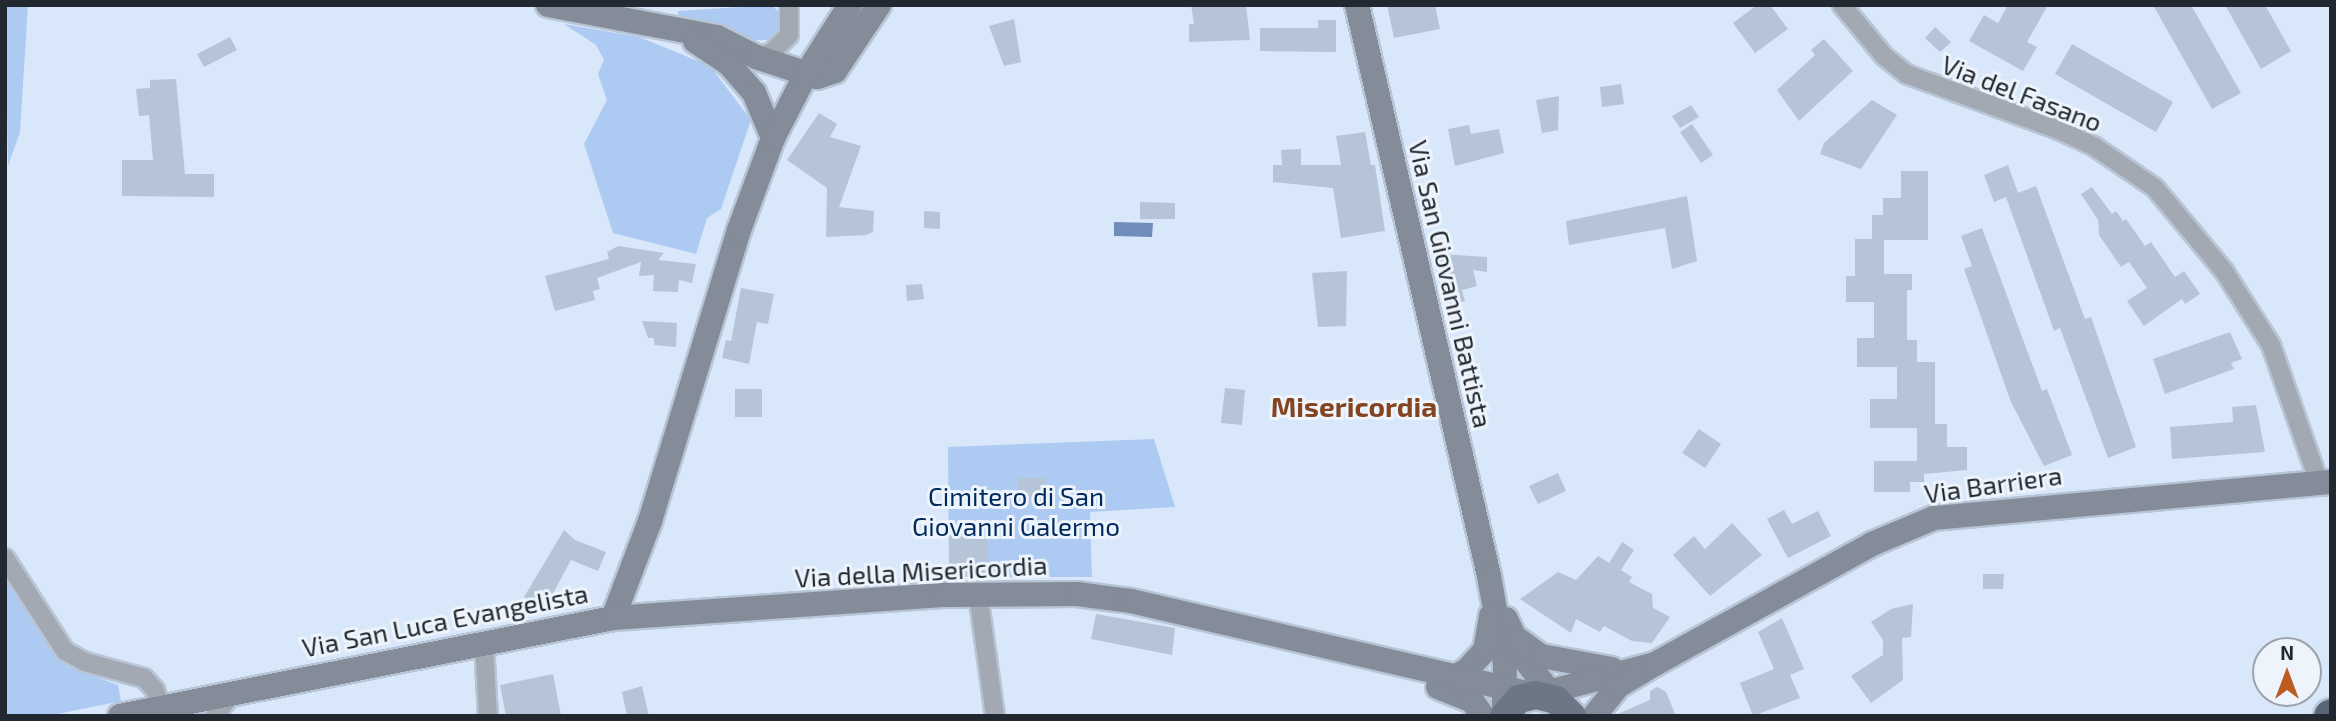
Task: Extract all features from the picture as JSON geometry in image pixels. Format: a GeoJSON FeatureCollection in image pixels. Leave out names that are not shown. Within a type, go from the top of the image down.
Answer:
{"type":"FeatureCollection","features":[{"type":"Feature","properties":{"kind":"main road"},"geometry":{"type":"LineString","coordinates":[[548,5],[716,37],[756,57],[817,77],[835,71],[879,5]]}},
{"type":"Feature","properties":{"kind":"main road","name":"Via San Luca Evangelista"},"geometry":{"type":"LineString","coordinates":[[120,716],[165,711],[233,692],[613,618],[614,604],[650,521],[739,230],[773,138],[806,74],[850,5]]}},
{"type":"Feature","properties":{"kind":"main road","name":"Via San Giovanni Battista"},"geometry":{"type":"LineString","coordinates":[[1357,5],[1489,576]]}},
{"type":"Feature","properties":{"kind":"main road"},"geometry":{"type":"LineString","coordinates":[[673,28],[728,63],[754,93],[773,138]]}},
{"type":"Feature","properties":{"kind":"main road","name":"Via Barriera"},"geometry":{"type":"LineString","coordinates":[[1594,716],[1618,686],[1655,664],[1872,544],[1934,518],[2325,483]]}},
{"type":"Feature","properties":{"kind":"main road"},"geometry":{"type":"LineString","coordinates":[[1489,576],[1505,664],[1504,707],[1519,699],[1553,700],[1623,670],[1655,664]]}},
{"type":"Feature","properties":{"kind":"main road"},"geometry":{"type":"LineString","coordinates":[[1489,576],[1513,636],[1553,700]]}},
{"type":"Feature","properties":{"kind":"main road","name":"Via della Misericordia"},"geometry":{"type":"LineString","coordinates":[[613,618],[978,594],[1077,594],[1131,601],[1452,678],[1504,707]]}},
{"type":"Feature","properties":{"kind":"main road"},"geometry":{"type":"LineString","coordinates":[[1452,678],[1467,670],[1485,650],[1492,604]]}},
{"type":"Feature","properties":{"kind":"main road"},"geometry":{"type":"LineString","coordinates":[[1513,636],[1541,656],[1623,670]]}},
{"type":"Feature","properties":{"kind":"main road"},"geometry":{"type":"LineString","coordinates":[[1393,665],[1423,683],[1457,692],[1483,716]]}},
{"type":"Feature","properties":{"kind":"street"},"geometry":{"type":"LineString","coordinates":[[756,57],[782,46],[789,35],[789,5]]}},
{"type":"Feature","properties":{"kind":"street","name":"Via del Fasano"},"geometry":{"type":"LineString","coordinates":[[1842,5],[1884,57],[1906,74],[2071,136],[2130,168],[2155,188],[2224,271],[2271,345],[2325,483]]}},
{"type":"Feature","properties":{"kind":"street"},"geometry":{"type":"LineString","coordinates":[[5,558],[65,651],[86,662],[144,678],[165,711]]}},
{"type":"Feature","properties":{"kind":"street"},"geometry":{"type":"LineString","coordinates":[[978,594],[995,716]]}},
{"type":"Feature","properties":{"kind":"street"},"geometry":{"type":"LineString","coordinates":[[484,643],[488,716]]}},
{"type":"Feature","properties":{"kind":"street"},"geometry":{"type":"LineString","coordinates":[[215,716],[233,692]]}},
{"type":"Feature","properties":{"kind":"green space"},"geometry":{"type":"Polygon","coordinates":[[[5,5],[28,5],[20,132],[8,166],[5,5]]]}},
{"type":"Feature","properties":{"kind":"green space"},"geometry":{"type":"Polygon","coordinates":[[[772,5],[781,15],[781,26],[768,40],[755,40],[678,15],[678,11],[772,5]]]}},
{"type":"Feature","properties":{"kind":"green space"},"geometry":{"type":"Polygon","coordinates":[[[564,24],[639,37],[710,66],[751,120],[721,209],[707,218],[696,254],[613,233],[584,144],[607,100],[598,74],[604,60],[596,45],[564,24]]]}},
{"type":"Feature","properties":{"kind":"green space","name":"Cimitero di San Giovanni Galermo"},"geometry":{"type":"Polygon","coordinates":[[[1154,439],[1175,507],[1090,512],[1092,577],[949,577],[948,447],[1154,439]]]}},
{"type":"Feature","properties":{"kind":"green space"},"geometry":{"type":"Polygon","coordinates":[[[5,569],[27,597],[57,657],[69,667],[118,685],[121,701],[48,716],[5,716],[5,569]]]}},
{"type":"Feature","properties":{"kind":"shaded area"},"geometry":{"type":"Polygon","coordinates":[[[1114,222],[1153,223],[1152,237],[1114,236],[1114,222]]]}},
{"type":"Feature","properties":{"kind":"building"},"geometry":{"type":"Polygon","coordinates":[[[1191,5],[1246,5],[1250,40],[1189,42],[1189,24],[1194,24],[1191,5]]]}},
{"type":"Feature","properties":{"kind":"building"},"geometry":{"type":"Polygon","coordinates":[[[1387,5],[1435,5],[1440,29],[1394,38],[1387,5]]]}},
{"type":"Feature","properties":{"kind":"building"},"geometry":{"type":"Polygon","coordinates":[[[1757,5],[1770,5],[1788,29],[1755,53],[1733,23],[1757,5]]]}},
{"type":"Feature","properties":{"kind":"building"},"geometry":{"type":"Polygon","coordinates":[[[2008,5],[2048,5],[2027,42],[2037,47],[2023,71],[1969,41],[1984,15],[1998,23],[2008,5]]]}},
{"type":"Feature","properties":{"kind":"building"},"geometry":{"type":"Polygon","coordinates":[[[2153,5],[2191,5],[2241,93],[2212,109],[2153,5]]]}},
{"type":"Feature","properties":{"kind":"building"},"geometry":{"type":"Polygon","coordinates":[[[2225,5],[2265,5],[2291,51],[2261,69],[2225,5]]]}},
{"type":"Feature","properties":{"kind":"building"},"geometry":{"type":"Polygon","coordinates":[[[1014,19],[1021,62],[1004,66],[989,26],[1014,19]]]}},
{"type":"Feature","properties":{"kind":"building"},"geometry":{"type":"Polygon","coordinates":[[[1318,20],[1336,20],[1336,52],[1260,51],[1260,28],[1318,28],[1318,20]]]}},
{"type":"Feature","properties":{"kind":"building"},"geometry":{"type":"Polygon","coordinates":[[[1935,27],[1951,42],[1940,52],[1925,38],[1935,27]]]}},
{"type":"Feature","properties":{"kind":"building"},"geometry":{"type":"Polygon","coordinates":[[[230,37],[237,50],[204,67],[197,54],[230,37]]]}},
{"type":"Feature","properties":{"kind":"building"},"geometry":{"type":"Polygon","coordinates":[[[1824,39],[1853,71],[1799,121],[1777,90],[1815,55],[1811,50],[1824,39]]]}},
{"type":"Feature","properties":{"kind":"building"},"geometry":{"type":"Polygon","coordinates":[[[2072,44],[2173,102],[2156,132],[2055,74],[2072,44]]]}},
{"type":"Feature","properties":{"kind":"building"},"geometry":{"type":"Polygon","coordinates":[[[176,79],[185,174],[214,174],[214,197],[122,196],[122,160],[153,160],[149,115],[139,116],[136,89],[150,88],[150,80],[176,79]]]}},
{"type":"Feature","properties":{"kind":"building"},"geometry":{"type":"Polygon","coordinates":[[[1621,84],[1624,104],[1602,107],[1600,87],[1621,84]]]}},
{"type":"Feature","properties":{"kind":"building"},"geometry":{"type":"Polygon","coordinates":[[[1559,96],[1558,130],[1542,133],[1536,100],[1559,96]]]}},
{"type":"Feature","properties":{"kind":"building"},"geometry":{"type":"Polygon","coordinates":[[[1872,100],[1897,115],[1861,169],[1820,154],[1824,143],[1872,100]]]}},
{"type":"Feature","properties":{"kind":"building"},"geometry":{"type":"Polygon","coordinates":[[[1691,105],[1699,117],[1680,128],[1672,116],[1691,105]]]}},
{"type":"Feature","properties":{"kind":"building"},"geometry":{"type":"Polygon","coordinates":[[[819,113],[837,124],[830,137],[861,146],[839,207],[874,211],[873,232],[866,235],[826,237],[827,188],[787,160],[819,113]]]}},
{"type":"Feature","properties":{"kind":"building"},"geometry":{"type":"Polygon","coordinates":[[[1692,124],[1713,155],[1701,163],[1680,132],[1692,124]]]}},
{"type":"Feature","properties":{"kind":"building"},"geometry":{"type":"Polygon","coordinates":[[[1469,125],[1471,134],[1499,129],[1504,153],[1455,166],[1448,129],[1469,125]]]}},
{"type":"Feature","properties":{"kind":"building"},"geometry":{"type":"Polygon","coordinates":[[[1365,132],[1371,165],[1375,165],[1385,231],[1341,238],[1333,188],[1273,182],[1273,165],[1282,165],[1281,150],[1301,149],[1301,165],[1341,165],[1336,136],[1365,132]]]}},
{"type":"Feature","properties":{"kind":"building"},"geometry":{"type":"Polygon","coordinates":[[[2008,165],[2018,193],[2036,186],[2085,319],[2091,317],[2136,447],[2108,458],[2060,328],[2054,331],[2006,197],[1994,202],[1984,175],[2008,165]]]}},
{"type":"Feature","properties":{"kind":"building"},"geometry":{"type":"Polygon","coordinates":[[[1901,171],[1928,171],[1928,240],[1884,240],[1884,274],[1912,274],[1912,290],[1907,290],[1907,340],[1917,340],[1917,362],[1935,362],[1935,424],[1947,424],[1947,447],[1967,447],[1967,470],[1924,474],[1924,482],[1910,482],[1910,492],[1874,492],[1874,461],[1917,461],[1917,428],[1870,428],[1870,399],[1897,399],[1897,367],[1857,367],[1857,338],[1874,338],[1874,302],[1846,302],[1846,276],[1855,276],[1855,239],[1872,239],[1872,215],[1883,215],[1883,198],[1901,198],[1901,171]]]}},
{"type":"Feature","properties":{"kind":"building"},"geometry":{"type":"Polygon","coordinates":[[[2092,187],[2112,214],[2116,211],[2123,221],[2126,219],[2145,246],[2151,242],[2175,277],[2184,271],[2200,294],[2185,304],[2182,299],[2144,326],[2127,301],[2147,288],[2129,262],[2121,267],[2099,235],[2098,220],[2081,194],[2092,187]]]}},
{"type":"Feature","properties":{"kind":"building"},"geometry":{"type":"Polygon","coordinates":[[[1687,196],[1697,261],[1672,269],[1665,228],[1569,245],[1566,221],[1687,196]]]}},
{"type":"Feature","properties":{"kind":"building"},"geometry":{"type":"Polygon","coordinates":[[[1140,202],[1175,203],[1175,219],[1140,219],[1140,202]]]}},
{"type":"Feature","properties":{"kind":"building"},"geometry":{"type":"Polygon","coordinates":[[[924,211],[940,212],[940,229],[924,228],[924,211]]]}},
{"type":"Feature","properties":{"kind":"building"},"geometry":{"type":"Polygon","coordinates":[[[1982,228],[2042,391],[2047,389],[2072,455],[2044,466],[2011,402],[1964,269],[1972,266],[1961,236],[1982,228]]]}},
{"type":"Feature","properties":{"kind":"building"},"geometry":{"type":"Polygon","coordinates":[[[618,246],[664,253],[658,260],[696,264],[692,283],[679,280],[678,292],[653,291],[654,275],[639,276],[641,262],[597,278],[600,289],[593,291],[595,300],[555,311],[545,276],[609,259],[607,252],[618,246]]]}},
{"type":"Feature","properties":{"kind":"building"},"geometry":{"type":"Polygon","coordinates":[[[1441,254],[1487,257],[1487,272],[1473,270],[1477,286],[1462,290],[1465,301],[1450,305],[1438,259],[1441,254]]]}},
{"type":"Feature","properties":{"kind":"building"},"geometry":{"type":"Polygon","coordinates":[[[1347,271],[1346,326],[1318,327],[1312,273],[1347,271]]]}},
{"type":"Feature","properties":{"kind":"building"},"geometry":{"type":"Polygon","coordinates":[[[922,284],[924,299],[907,301],[906,285],[922,284]]]}},
{"type":"Feature","properties":{"kind":"building"},"geometry":{"type":"Polygon","coordinates":[[[741,288],[774,294],[768,324],[757,322],[749,364],[722,358],[726,340],[731,341],[741,288]]]}},
{"type":"Feature","properties":{"kind":"building"},"geometry":{"type":"Polygon","coordinates":[[[642,321],[677,323],[676,347],[654,345],[654,338],[648,338],[642,321]]]}},
{"type":"Feature","properties":{"kind":"building"},"geometry":{"type":"Polygon","coordinates":[[[2230,332],[2242,359],[2231,363],[2234,369],[2165,394],[2153,359],[2230,332]]]}},
{"type":"Feature","properties":{"kind":"building"},"geometry":{"type":"Polygon","coordinates":[[[1225,388],[1245,390],[1242,425],[1221,423],[1225,388]]]}},
{"type":"Feature","properties":{"kind":"building"},"geometry":{"type":"Polygon","coordinates":[[[735,389],[762,389],[762,417],[735,417],[735,389]]]}},
{"type":"Feature","properties":{"kind":"building"},"geometry":{"type":"Polygon","coordinates":[[[2256,405],[2265,452],[2172,459],[2170,427],[2233,422],[2232,407],[2256,405]]]}},
{"type":"Feature","properties":{"kind":"building"},"geometry":{"type":"Polygon","coordinates":[[[1699,429],[1721,444],[1705,468],[1682,453],[1699,429]]]}},
{"type":"Feature","properties":{"kind":"building"},"geometry":{"type":"Polygon","coordinates":[[[1558,473],[1566,491],[1538,504],[1529,486],[1558,473]]]}},
{"type":"Feature","properties":{"kind":"building"},"geometry":{"type":"Polygon","coordinates":[[[1018,478],[1046,478],[1046,499],[1018,499],[1018,478]]]}},
{"type":"Feature","properties":{"kind":"building"},"geometry":{"type":"Polygon","coordinates":[[[1784,510],[1792,524],[1818,511],[1831,536],[1788,558],[1767,519],[1784,510]]]}},
{"type":"Feature","properties":{"kind":"building"},"geometry":{"type":"Polygon","coordinates":[[[1732,523],[1762,555],[1710,596],[1673,555],[1694,536],[1705,549],[1732,523]]]}},
{"type":"Feature","properties":{"kind":"building"},"geometry":{"type":"Polygon","coordinates":[[[949,527],[987,527],[988,577],[949,577],[949,527]]]}},
{"type":"Feature","properties":{"kind":"building"},"geometry":{"type":"Polygon","coordinates":[[[564,530],[575,540],[606,552],[598,571],[571,560],[545,608],[524,597],[564,530]]]}},
{"type":"Feature","properties":{"kind":"building"},"geometry":{"type":"Polygon","coordinates":[[[1622,542],[1634,550],[1621,570],[1632,577],[1629,582],[1652,594],[1653,608],[1670,617],[1652,643],[1632,641],[1604,626],[1600,632],[1576,619],[1571,633],[1520,599],[1558,572],[1576,580],[1598,556],[1609,563],[1622,542]]]}},
{"type":"Feature","properties":{"kind":"building"},"geometry":{"type":"Polygon","coordinates":[[[1983,574],[2004,574],[2003,589],[1983,589],[1983,574]]]}},
{"type":"Feature","properties":{"kind":"building"},"geometry":{"type":"Polygon","coordinates":[[[1913,604],[1911,637],[1902,638],[1903,680],[1871,703],[1851,676],[1883,655],[1883,640],[1871,622],[1891,609],[1913,604]]]}},
{"type":"Feature","properties":{"kind":"building"},"geometry":{"type":"Polygon","coordinates":[[[1096,614],[1175,628],[1172,655],[1091,639],[1096,614]]]}},
{"type":"Feature","properties":{"kind":"building"},"geometry":{"type":"Polygon","coordinates":[[[1782,618],[1804,669],[1790,675],[1800,698],[1753,716],[1740,683],[1774,669],[1758,632],[1782,618]]]}},
{"type":"Feature","properties":{"kind":"building"},"geometry":{"type":"Polygon","coordinates":[[[553,674],[561,716],[506,716],[500,685],[553,674]]]}},
{"type":"Feature","properties":{"kind":"building"},"geometry":{"type":"Polygon","coordinates":[[[642,686],[649,716],[627,716],[622,692],[642,686]]]}},
{"type":"Feature","properties":{"kind":"building"},"geometry":{"type":"Polygon","coordinates":[[[1657,687],[1666,692],[1676,716],[1613,716],[1650,700],[1650,691],[1657,687]]]}},
{"type":"Feature","properties":{"kind":"district","name":"Misericordia"},"geometry":{"type":"Point","coordinates":[1354,406]}}]}
